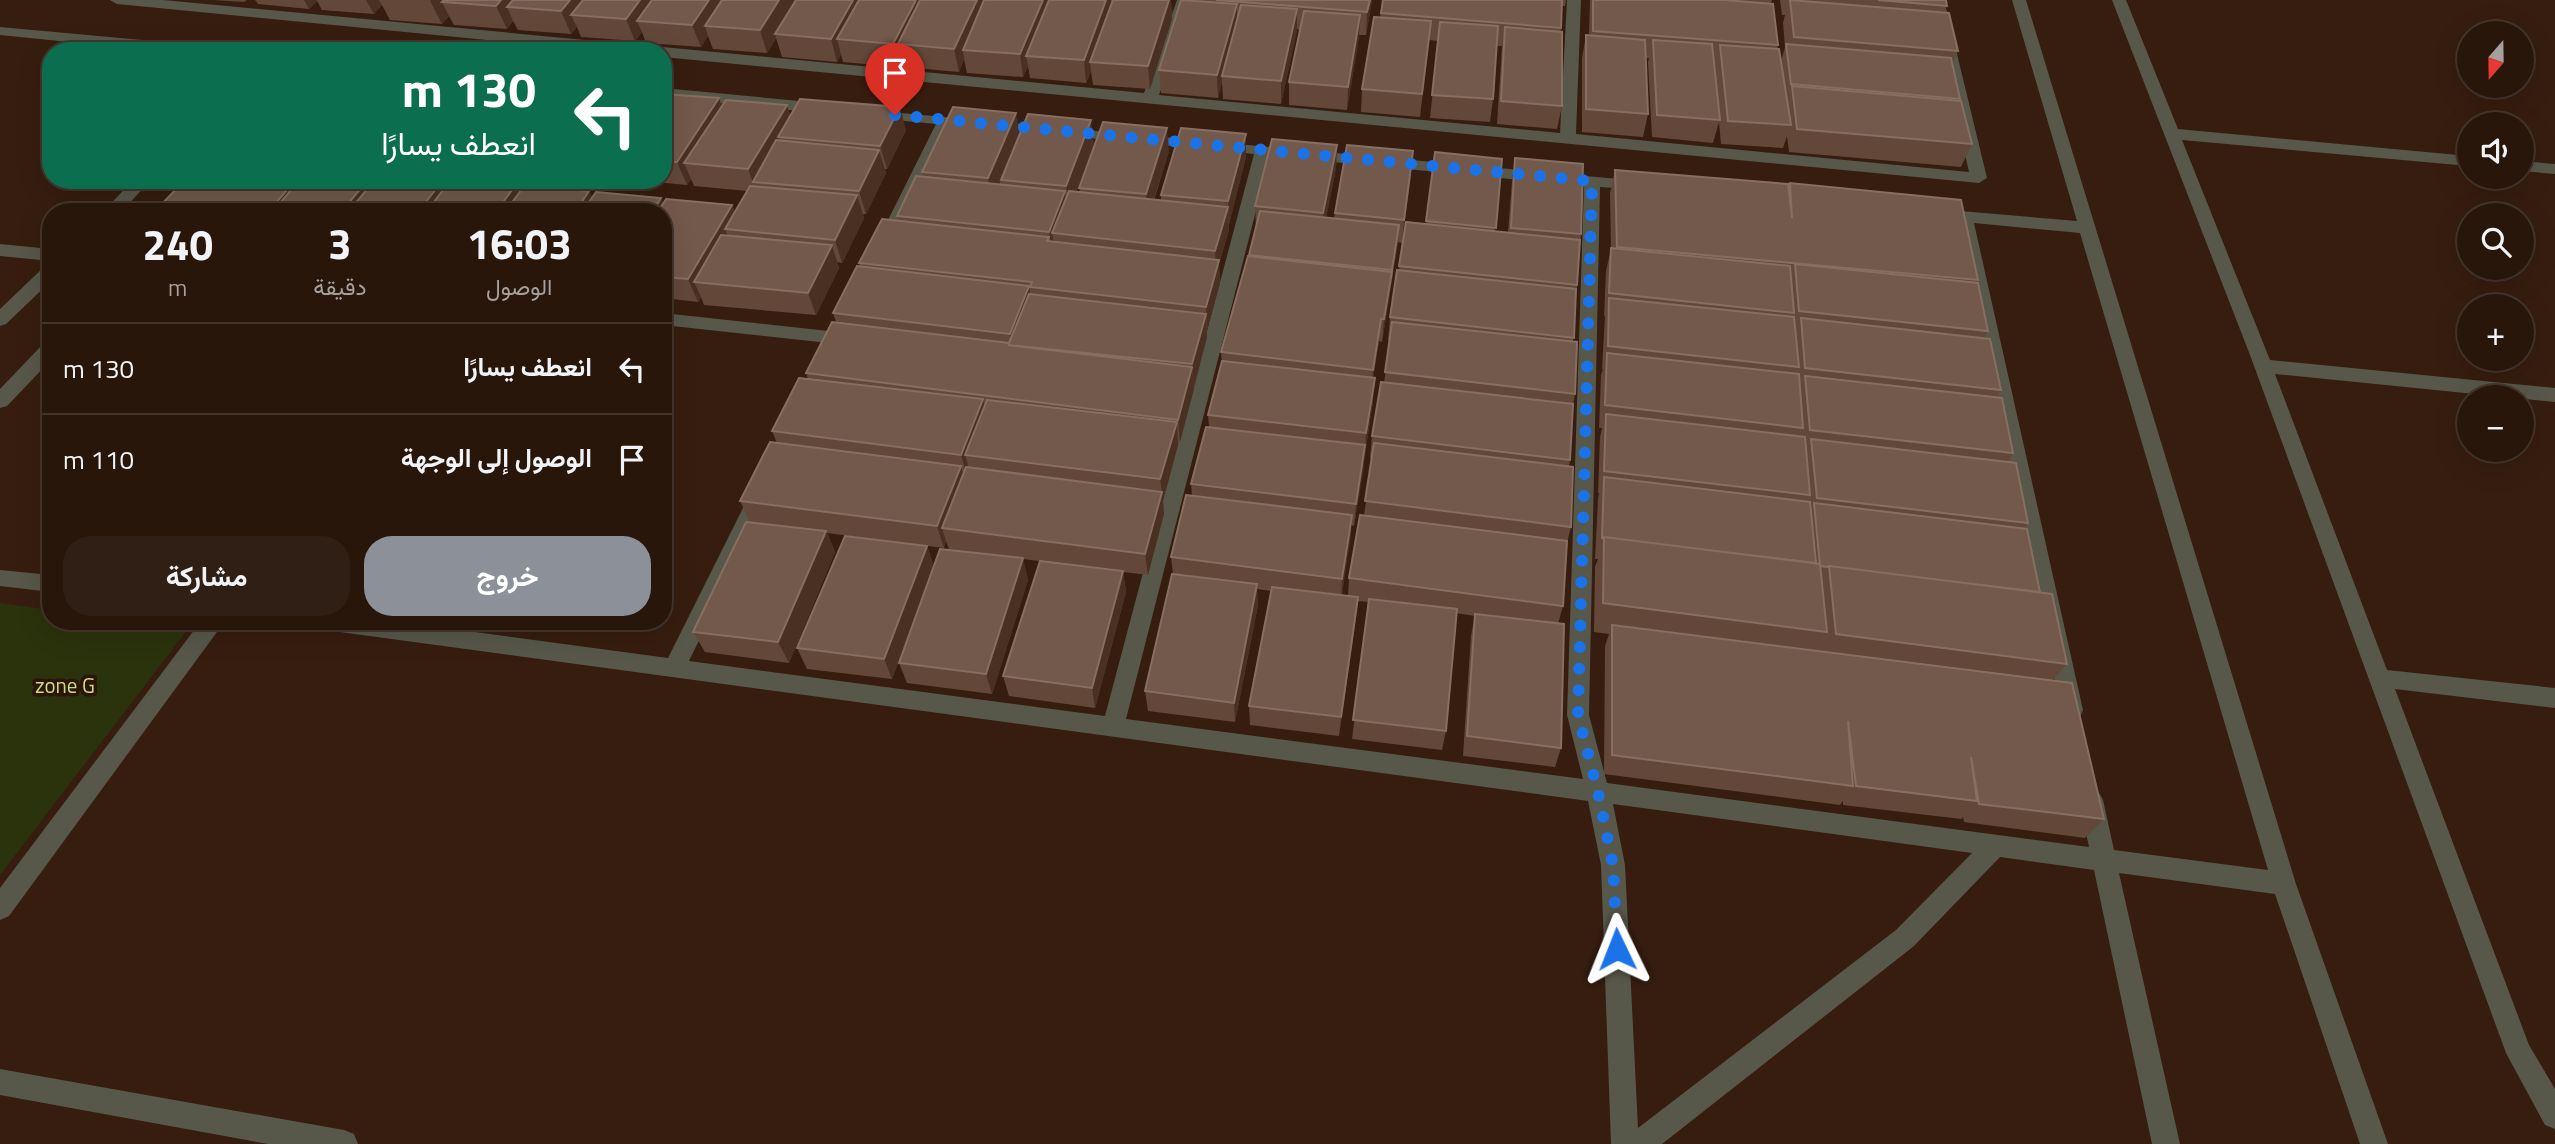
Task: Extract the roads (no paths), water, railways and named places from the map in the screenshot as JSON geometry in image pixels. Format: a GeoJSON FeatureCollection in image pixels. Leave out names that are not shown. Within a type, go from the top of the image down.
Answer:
{"type":"FeatureCollection","features":[{"type":"Feature","properties":{"kind":"street"},"geometry":{"type":"LineString","coordinates":[[117,0],[554,42]]}},
{"type":"Feature","properties":{"kind":"street"},"geometry":{"type":"LineString","coordinates":[[1149,100],[1184,0]]}},
{"type":"Feature","properties":{"kind":"street"},"geometry":{"type":"LineString","coordinates":[[1568,138],[1574,0]]}},
{"type":"Feature","properties":{"kind":"street"},"geometry":{"type":"LineString","coordinates":[[672,52],[775,57],[1149,100],[1979,178],[1937,0]]}},
{"type":"Feature","properties":{"kind":"street"},"geometry":{"type":"LineString","coordinates":[[2019,0],[2284,884],[2374,1144]]}},
{"type":"Feature","properties":{"kind":"street"},"geometry":{"type":"LineString","coordinates":[[2119,0],[2174,134],[2263,366],[2377,678],[2519,1053],[2555,1115]]}},
{"type":"Feature","properties":{"kind":"street"},"geometry":{"type":"LineString","coordinates":[[376,25],[392,8]]}},
{"type":"Feature","properties":{"kind":"street"},"geometry":{"type":"LineString","coordinates":[[0,31],[114,42]]}},
{"type":"Feature","properties":{"kind":"street"},"geometry":{"type":"LineString","coordinates":[[672,94],[1657,187]]}},
{"type":"Feature","properties":{"kind":"street"},"geometry":{"type":"LineString","coordinates":[[874,265],[946,120]]}},
{"type":"Feature","properties":{"kind":"street"},"geometry":{"type":"LineString","coordinates":[[2174,134],[2457,160]]}},
{"type":"Feature","properties":{"kind":"street"},"geometry":{"type":"LineString","coordinates":[[1113,727],[1263,150]]}},
{"type":"Feature","properties":{"kind":"street"},"geometry":{"type":"LineString","coordinates":[[2534,167],[2555,169]]}},
{"type":"Feature","properties":{"kind":"street"},"geometry":{"type":"LineString","coordinates":[[1592,181],[1578,715],[1613,865],[1625,1144]]}},
{"type":"Feature","properties":{"kind":"street"},"geometry":{"type":"LineString","coordinates":[[120,203],[134,189]]}},
{"type":"Feature","properties":{"kind":"street"},"geometry":{"type":"LineString","coordinates":[[1924,212],[2087,228]]}},
{"type":"Feature","properties":{"kind":"street"},"geometry":{"type":"LineString","coordinates":[[1964,216],[2076,726]]}},
{"type":"Feature","properties":{"kind":"street"},"geometry":{"type":"LineString","coordinates":[[0,250],[42,254]]}},
{"type":"Feature","properties":{"kind":"street"},"geometry":{"type":"LineString","coordinates":[[0,320],[42,279]]}},
{"type":"Feature","properties":{"kind":"street"},"geometry":{"type":"LineString","coordinates":[[672,320],[841,332],[826,362]]}},
{"type":"Feature","properties":{"kind":"street"},"geometry":{"type":"LineString","coordinates":[[0,401],[42,357]]}},
{"type":"Feature","properties":{"kind":"street"},"geometry":{"type":"LineString","coordinates":[[2263,366],[2555,395]]}},
{"type":"Feature","properties":{"kind":"street"},"geometry":{"type":"LineString","coordinates":[[674,668],[771,472]]}},
{"type":"Feature","properties":{"kind":"street"},"geometry":{"type":"LineString","coordinates":[[0,578],[42,583]]}},
{"type":"Feature","properties":{"kind":"street"},"geometry":{"type":"LineString","coordinates":[[0,908],[207,630]]}},
{"type":"Feature","properties":{"kind":"street"},"geometry":{"type":"LineString","coordinates":[[392,630],[2284,884]]}},
{"type":"Feature","properties":{"kind":"street"},"geometry":{"type":"LineString","coordinates":[[2377,678],[2555,698]]}},
{"type":"Feature","properties":{"kind":"street"},"geometry":{"type":"LineString","coordinates":[[2087,780],[2166,1144]]}},
{"type":"Feature","properties":{"kind":"street"},"geometry":{"type":"LineString","coordinates":[[1640,1144],[1905,938],[1996,845]]}},
{"type":"Feature","properties":{"kind":"street"},"geometry":{"type":"LineString","coordinates":[[0,1082],[344,1144]]}},
{"type":"Feature","properties":{"kind":"park label","name":"zone G"},"geometry":{"type":"Point","coordinates":[65,685]}}]}
